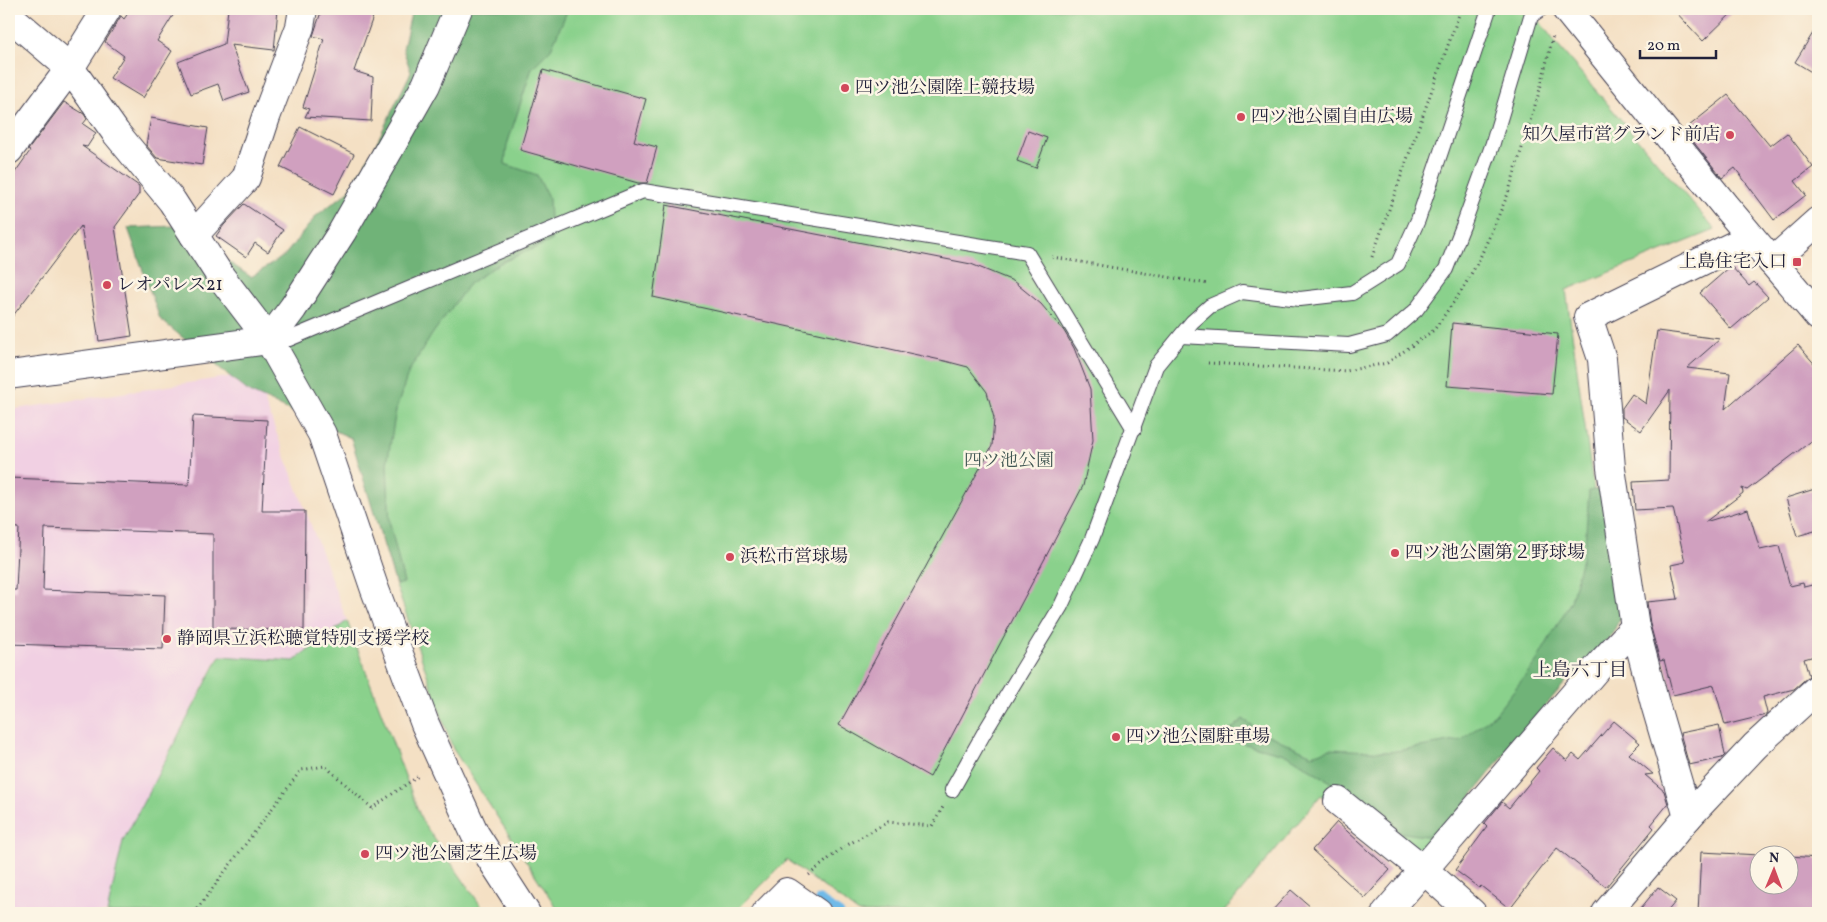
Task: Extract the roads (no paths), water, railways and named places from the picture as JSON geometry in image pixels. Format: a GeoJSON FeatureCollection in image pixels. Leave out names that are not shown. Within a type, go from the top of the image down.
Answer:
{"type":"FeatureCollection","features":[{"type":"Feature","properties":{"kind":"street"},"geometry":{"type":"LineString","coordinates":[[9,150],[70,68],[107,9]]}},
{"type":"Feature","properties":{"kind":"street"},"geometry":{"type":"LineString","coordinates":[[194,235],[246,178],[266,117],[300,27],[304,9]]}},
{"type":"Feature","properties":{"kind":"street"},"geometry":{"type":"LineString","coordinates":[[279,339],[294,308],[360,200],[426,85],[458,9]]}},
{"type":"Feature","properties":{"kind":"street"},"geometry":{"type":"LineString","coordinates":[[1566,9],[1751,237],[1818,316]]}},
{"type":"Feature","properties":{"kind":"street"},"geometry":{"type":"LineString","coordinates":[[9,16],[70,68],[116,133],[172,201],[221,277],[279,339],[322,434],[374,587],[425,724],[475,834],[520,912]]}},
{"type":"Feature","properties":{"kind":"street"},"geometry":{"type":"LineString","coordinates":[[1772,262],[1818,222]]}},
{"type":"Feature","properties":{"kind":"street"},"geometry":{"type":"LineString","coordinates":[[1688,817],[1655,704],[1635,626],[1611,468],[1602,359],[1588,317],[1751,237]]}},
{"type":"Feature","properties":{"kind":"street"},"geometry":{"type":"LineString","coordinates":[[9,375],[279,339]]}},
{"type":"Feature","properties":{"kind":"street"},"geometry":{"type":"LineString","coordinates":[[1386,913],[1635,626]]}},
{"type":"Feature","properties":{"kind":"street"},"geometry":{"type":"LineString","coordinates":[[1606,913],[1688,817],[1755,746],[1818,688]]}},
{"type":"Feature","properties":{"kind":"street"},"geometry":{"type":"LineString","coordinates":[[1338,801],[1424,870],[1472,913]]}},
{"type":"Feature","properties":{"kind":"street"},"geometry":{"type":"LineString","coordinates":[[766,913],[787,892],[817,913]]}},
{"type":"Feature","properties":{"kind":"lane"},"geometry":{"type":"LineString","coordinates":[[952,790],[984,733],[1061,606],[1092,539],[1156,366],[1192,322],[1210,306],[1242,292],[1300,300],[1352,293],[1398,264],[1418,220],[1489,9]]}},
{"type":"Feature","properties":{"kind":"lane"},"geometry":{"type":"LineString","coordinates":[[1181,336],[1349,345],[1387,335],[1416,310],[1446,269],[1492,146],[1530,16],[1541,9]]}},
{"type":"Feature","properties":{"kind":"lane"},"geometry":{"type":"LineString","coordinates":[[279,339],[643,190],[1026,253],[1134,429]]}},
{"type":"Feature","properties":{"kind":"waterway"},"geometry":{"type":"LineString","coordinates":[[819,899],[840,913]]}},
{"type":"Feature","properties":{"kind":"place","name":"四ツ池公園陸上競技場"},"geometry":{"type":"Point","coordinates":[845,88]}},
{"type":"Feature","properties":{"kind":"place","name":"四ツ池公園自由広場"},"geometry":{"type":"Point","coordinates":[1241,117]}},
{"type":"Feature","properties":{"kind":"place","name":"知久屋市営グランド前店"},"geometry":{"type":"Point","coordinates":[1730,135]}},
{"type":"Feature","properties":{"kind":"place","name":"上島住宅入口"},"geometry":{"type":"Point","coordinates":[1797,262]}},
{"type":"Feature","properties":{"kind":"place","name":"レオパレス21"},"geometry":{"type":"Point","coordinates":[107,285]}},
{"type":"Feature","properties":{"kind":"place","name":"四ツ池公園第２野球場"},"geometry":{"type":"Point","coordinates":[1395,553]}},
{"type":"Feature","properties":{"kind":"place","name":"浜松市営球場"},"geometry":{"type":"Point","coordinates":[730,557]}},
{"type":"Feature","properties":{"kind":"place","name":"静岡県立浜松聴覚特別支援学校"},"geometry":{"type":"Point","coordinates":[167,639]}},
{"type":"Feature","properties":{"kind":"place","name":"四ツ池公園駐車場"},"geometry":{"type":"Point","coordinates":[1116,737]}},
{"type":"Feature","properties":{"kind":"place","name":"四ツ池公園芝生広場"},"geometry":{"type":"Point","coordinates":[365,854]}},
{"type":"Feature","properties":{"kind":"district","name":"上島六丁目"},"geometry":{"type":"Point","coordinates":[1580,671]}},
{"type":"Feature","properties":{"kind":"park label","name":"四ツ池公園"},"geometry":{"type":"Point","coordinates":[1009,461]}}]}
